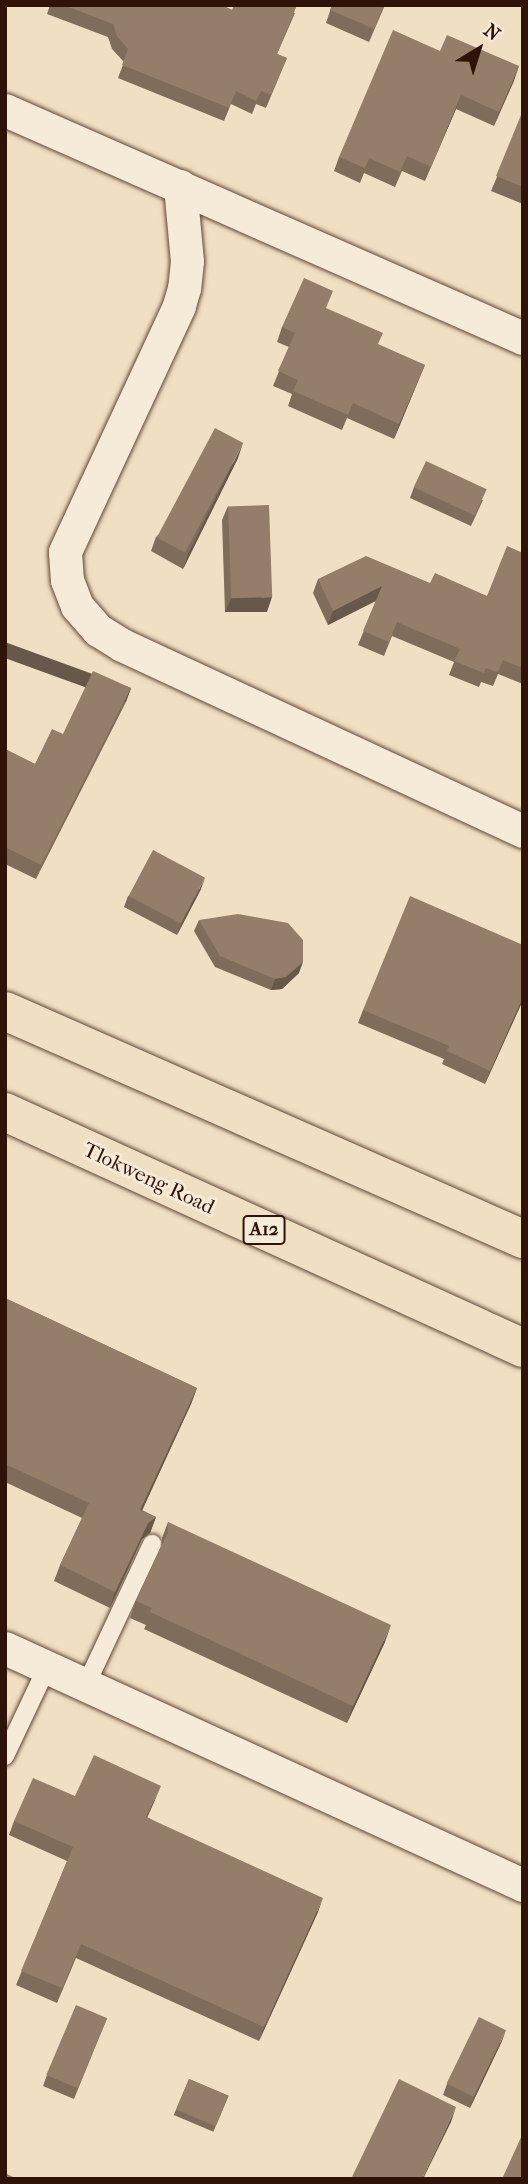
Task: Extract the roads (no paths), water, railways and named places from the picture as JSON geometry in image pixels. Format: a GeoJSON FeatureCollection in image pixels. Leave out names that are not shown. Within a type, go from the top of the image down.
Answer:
{"type":"FeatureCollection","features":[{"type":"Feature","properties":{"kind":"main road"},"geometry":{"type":"LineString","coordinates":[[5,1011],[523,1239]]}},
{"type":"Feature","properties":{"kind":"main road","name":"Tlokweng Road"},"geometry":{"type":"LineString","coordinates":[[5,1112],[523,1348]]}},
{"type":"Feature","properties":{"kind":"street"},"geometry":{"type":"LineString","coordinates":[[5,110],[523,338]]}},
{"type":"Feature","properties":{"kind":"street"},"geometry":{"type":"LineString","coordinates":[[180,186],[187,261],[184,288],[179,306],[65,552],[67,580],[77,607],[98,630],[122,645],[523,831]]}},
{"type":"Feature","properties":{"kind":"street"},"geometry":{"type":"LineString","coordinates":[[484,1221],[523,1230]]}},
{"type":"Feature","properties":{"kind":"street"},"geometry":{"type":"LineString","coordinates":[[5,1648],[523,1885]]}},
{"type":"Feature","properties":{"kind":"lane"},"geometry":{"type":"LineString","coordinates":[[86,1685],[152,1544]]}},
{"type":"Feature","properties":{"kind":"lane"},"geometry":{"type":"LineString","coordinates":[[5,1756],[47,1667]]}}]}
